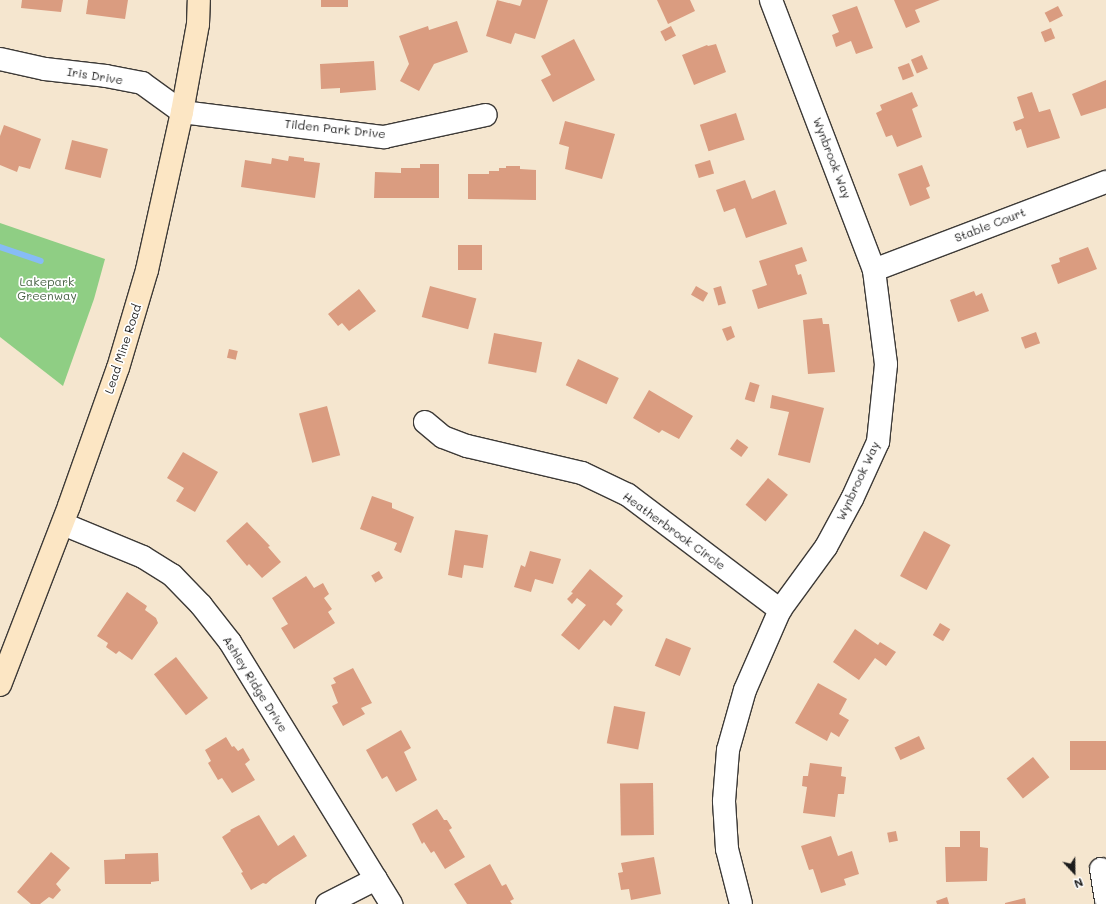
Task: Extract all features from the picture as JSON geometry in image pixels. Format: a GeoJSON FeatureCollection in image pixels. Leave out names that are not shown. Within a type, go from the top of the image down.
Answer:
{"type":"FeatureCollection","features":[{"type":"Feature","properties":{"kind":"main road","name":"Lead Mine Road"},"geometry":{"type":"LineString","coordinates":[[0,686],[63,524],[118,368],[147,270],[182,112],[198,24],[200,0]]}},
{"type":"Feature","properties":{"kind":"street","name":"Wynbrook Way"},"geometry":{"type":"LineString","coordinates":[[741,904],[727,849],[724,801],[728,750],[745,690],[780,610],[826,547],[852,499],[878,442],[886,364],[874,270],[771,0]]}},
{"type":"Feature","properties":{"kind":"street","name":"Iris Drive"},"geometry":{"type":"LineString","coordinates":[[0,59],[45,69],[106,76],[142,83],[182,112]]}},
{"type":"Feature","properties":{"kind":"street","name":"Tilden Park Drive"},"geometry":{"type":"LineString","coordinates":[[182,112],[384,137],[486,115]]}},
{"type":"Feature","properties":{"kind":"street","name":"Stable Court"},"geometry":{"type":"LineString","coordinates":[[874,270],[1106,182]]}},
{"type":"Feature","properties":{"kind":"street","name":"Heatherbrook Circle"},"geometry":{"type":"LineString","coordinates":[[425,422],[443,437],[467,446],[582,473],[628,495],[780,610]]}},
{"type":"Feature","properties":{"kind":"street","name":"Ashley Ridge Drive"},"geometry":{"type":"LineString","coordinates":[[63,524],[143,557],[172,575],[201,605],[230,642],[390,904]]}},
{"type":"Feature","properties":{"kind":"street"},"geometry":{"type":"LineString","coordinates":[[1101,868],[1106,899]]}},
{"type":"Feature","properties":{"kind":"street"},"geometry":{"type":"LineString","coordinates":[[327,904],[376,879]]}},
{"type":"Feature","properties":{"kind":"green space","name":"Lakepark Greenway"},"geometry":{"type":"Polygon","coordinates":[[[0,223],[105,259],[94,299],[63,386],[0,337],[0,223]]]}},
{"type":"Feature","properties":{"kind":"building"},"geometry":{"type":"Polygon","coordinates":[[[22,0],[63,0],[61,12],[21,8],[22,0]]]}},
{"type":"Feature","properties":{"kind":"building"},"geometry":{"type":"Polygon","coordinates":[[[88,0],[128,0],[125,19],[86,14],[88,0]]]}},
{"type":"Feature","properties":{"kind":"building"},"geometry":{"type":"Polygon","coordinates":[[[321,0],[348,0],[348,7],[321,7],[321,0]]]}},
{"type":"Feature","properties":{"kind":"building"},"geometry":{"type":"Polygon","coordinates":[[[497,0],[520,6],[522,0],[548,0],[535,39],[515,33],[511,44],[486,36],[497,0]]]}},
{"type":"Feature","properties":{"kind":"building"},"geometry":{"type":"Polygon","coordinates":[[[657,0],[690,0],[695,11],[668,24],[657,0]]]}},
{"type":"Feature","properties":{"kind":"building"},"geometry":{"type":"Polygon","coordinates":[[[894,0],[940,0],[915,10],[920,22],[906,28],[894,0]]]}},
{"type":"Feature","properties":{"kind":"building"},"geometry":{"type":"Polygon","coordinates":[[[857,6],[873,48],[856,54],[851,41],[836,47],[832,35],[839,32],[832,15],[857,6]]]}},
{"type":"Feature","properties":{"kind":"building"},"geometry":{"type":"Polygon","coordinates":[[[1058,6],[1063,16],[1050,23],[1045,13],[1058,6]]]}},
{"type":"Feature","properties":{"kind":"building"},"geometry":{"type":"Polygon","coordinates":[[[457,21],[468,52],[434,64],[419,91],[400,81],[409,64],[399,36],[428,26],[429,30],[457,21]]]}},
{"type":"Feature","properties":{"kind":"building"},"geometry":{"type":"Polygon","coordinates":[[[671,26],[676,36],[665,41],[660,31],[671,26]]]}},
{"type":"Feature","properties":{"kind":"building"},"geometry":{"type":"Polygon","coordinates":[[[1051,28],[1055,38],[1045,42],[1041,32],[1051,28]]]}},
{"type":"Feature","properties":{"kind":"building"},"geometry":{"type":"Polygon","coordinates":[[[574,39],[595,80],[553,102],[541,80],[551,75],[541,56],[574,39]]]}},
{"type":"Feature","properties":{"kind":"building"},"geometry":{"type":"Polygon","coordinates":[[[716,44],[726,72],[694,85],[682,55],[707,45],[716,44]]]}},
{"type":"Feature","properties":{"kind":"building"},"geometry":{"type":"Polygon","coordinates":[[[922,55],[928,69],[917,73],[911,60],[922,55]]]}},
{"type":"Feature","properties":{"kind":"building"},"geometry":{"type":"Polygon","coordinates":[[[374,61],[376,90],[340,93],[340,88],[321,89],[320,64],[374,61]]]}},
{"type":"Feature","properties":{"kind":"building"},"geometry":{"type":"Polygon","coordinates":[[[909,63],[914,76],[903,80],[898,67],[909,63]]]}},
{"type":"Feature","properties":{"kind":"building"},"geometry":{"type":"Polygon","coordinates":[[[1106,80],[1106,108],[1081,116],[1072,94],[1106,80]]]}},
{"type":"Feature","properties":{"kind":"building"},"geometry":{"type":"Polygon","coordinates":[[[912,92],[918,106],[912,109],[922,137],[897,147],[892,135],[886,137],[876,113],[882,110],[880,105],[912,92]]]}},
{"type":"Feature","properties":{"kind":"building"},"geometry":{"type":"Polygon","coordinates":[[[1032,92],[1039,112],[1050,109],[1060,138],[1027,148],[1021,129],[1016,131],[1013,122],[1024,118],[1017,97],[1032,92]]]}},
{"type":"Feature","properties":{"kind":"building"},"geometry":{"type":"Polygon","coordinates":[[[736,113],[745,140],[709,151],[700,125],[736,113]]]}},
{"type":"Feature","properties":{"kind":"building"},"geometry":{"type":"Polygon","coordinates":[[[565,121],[615,134],[602,179],[565,169],[569,147],[559,144],[565,121]]]}},
{"type":"Feature","properties":{"kind":"building"},"geometry":{"type":"Polygon","coordinates":[[[4,125],[41,139],[30,169],[19,166],[17,172],[0,165],[0,136],[4,125]]]}},
{"type":"Feature","properties":{"kind":"building"},"geometry":{"type":"Polygon","coordinates":[[[72,140],[108,149],[101,178],[65,169],[72,140]]]}},
{"type":"Feature","properties":{"kind":"building"},"geometry":{"type":"Polygon","coordinates":[[[289,156],[304,158],[304,161],[320,163],[315,198],[241,187],[245,160],[271,164],[272,158],[288,161],[289,156]]]}},
{"type":"Feature","properties":{"kind":"building"},"geometry":{"type":"Polygon","coordinates":[[[710,160],[714,173],[699,178],[695,165],[710,160]]]}},
{"type":"Feature","properties":{"kind":"building"},"geometry":{"type":"Polygon","coordinates":[[[420,164],[439,164],[439,198],[374,198],[375,172],[401,173],[401,168],[420,168],[420,164]]]}},
{"type":"Feature","properties":{"kind":"building"},"geometry":{"type":"Polygon","coordinates":[[[922,165],[930,186],[926,188],[930,198],[910,206],[898,174],[922,165]]]}},
{"type":"Feature","properties":{"kind":"building"},"geometry":{"type":"Polygon","coordinates":[[[506,166],[520,166],[520,169],[536,170],[536,200],[468,199],[468,174],[489,174],[489,171],[499,171],[499,168],[506,168],[506,166]]]}},
{"type":"Feature","properties":{"kind":"building"},"geometry":{"type":"Polygon","coordinates":[[[745,180],[752,199],[775,190],[787,224],[746,238],[735,208],[724,212],[716,190],[745,180]]]}},
{"type":"Feature","properties":{"kind":"building"},"geometry":{"type":"Polygon","coordinates":[[[458,245],[482,245],[482,270],[458,270],[458,245]]]}},
{"type":"Feature","properties":{"kind":"building"},"geometry":{"type":"Polygon","coordinates":[[[802,247],[807,261],[795,265],[798,275],[801,274],[807,294],[758,309],[752,290],[767,285],[759,261],[802,247]]]}},
{"type":"Feature","properties":{"kind":"building"},"geometry":{"type":"Polygon","coordinates":[[[1088,247],[1097,269],[1058,284],[1051,265],[1060,262],[1059,258],[1088,247]]]}},
{"type":"Feature","properties":{"kind":"building"},"geometry":{"type":"Polygon","coordinates":[[[430,286],[476,298],[468,329],[422,317],[430,286]]]}},
{"type":"Feature","properties":{"kind":"building"},"geometry":{"type":"Polygon","coordinates":[[[696,286],[708,293],[703,302],[691,295],[696,286]]]}},
{"type":"Feature","properties":{"kind":"building"},"geometry":{"type":"Polygon","coordinates":[[[721,286],[726,303],[718,306],[713,288],[721,286]]]}},
{"type":"Feature","properties":{"kind":"building"},"geometry":{"type":"Polygon","coordinates":[[[359,289],[376,311],[349,331],[342,323],[338,326],[328,314],[359,289]]]}},
{"type":"Feature","properties":{"kind":"building"},"geometry":{"type":"Polygon","coordinates":[[[974,291],[976,296],[982,293],[989,311],[958,322],[950,300],[974,291]]]}},
{"type":"Feature","properties":{"kind":"building"},"geometry":{"type":"Polygon","coordinates":[[[822,318],[823,324],[829,324],[835,372],[808,374],[803,320],[822,318]]]}},
{"type":"Feature","properties":{"kind":"building"},"geometry":{"type":"Polygon","coordinates":[[[731,326],[735,337],[727,341],[722,329],[731,326]]]}},
{"type":"Feature","properties":{"kind":"building"},"geometry":{"type":"Polygon","coordinates":[[[1036,332],[1040,343],[1025,349],[1021,337],[1036,332]]]}},
{"type":"Feature","properties":{"kind":"building"},"geometry":{"type":"Polygon","coordinates":[[[494,333],[542,342],[536,373],[488,363],[494,333]]]}},
{"type":"Feature","properties":{"kind":"building"},"geometry":{"type":"Polygon","coordinates":[[[229,349],[238,351],[236,360],[227,358],[229,349]]]}},
{"type":"Feature","properties":{"kind":"building"},"geometry":{"type":"Polygon","coordinates":[[[578,359],[619,378],[607,404],[566,385],[578,359]]]}},
{"type":"Feature","properties":{"kind":"building"},"geometry":{"type":"Polygon","coordinates":[[[750,382],[760,385],[754,402],[745,399],[750,382]]]}},
{"type":"Feature","properties":{"kind":"building"},"geometry":{"type":"Polygon","coordinates":[[[649,390],[693,416],[679,439],[662,430],[659,433],[633,418],[649,390]]]}},
{"type":"Feature","properties":{"kind":"building"},"geometry":{"type":"Polygon","coordinates":[[[772,395],[824,408],[810,463],[778,455],[789,412],[770,408],[772,395]]]}},
{"type":"Feature","properties":{"kind":"building"},"geometry":{"type":"Polygon","coordinates":[[[327,406],[340,455],[312,463],[299,414],[327,406]]]}},
{"type":"Feature","properties":{"kind":"building"},"geometry":{"type":"Polygon","coordinates":[[[737,439],[748,447],[741,457],[730,449],[737,439]]]}},
{"type":"Feature","properties":{"kind":"building"},"geometry":{"type":"Polygon","coordinates":[[[183,452],[218,472],[195,512],[176,501],[184,488],[167,478],[183,452]]]}},
{"type":"Feature","properties":{"kind":"building"},"geometry":{"type":"Polygon","coordinates":[[[768,478],[788,495],[765,522],[746,505],[768,478]]]}},
{"type":"Feature","properties":{"kind":"building"},"geometry":{"type":"Polygon","coordinates":[[[372,496],[392,503],[392,508],[414,517],[401,553],[394,550],[397,543],[360,529],[372,496]]]}},
{"type":"Feature","properties":{"kind":"building"},"geometry":{"type":"Polygon","coordinates":[[[247,522],[270,546],[268,547],[281,562],[262,578],[249,564],[247,566],[226,541],[247,522]]]}},
{"type":"Feature","properties":{"kind":"building"},"geometry":{"type":"Polygon","coordinates":[[[455,530],[488,535],[483,568],[464,565],[462,578],[448,575],[455,530]]]}},
{"type":"Feature","properties":{"kind":"building"},"geometry":{"type":"Polygon","coordinates":[[[924,531],[950,545],[927,590],[900,576],[924,531]]]}},
{"type":"Feature","properties":{"kind":"building"},"geometry":{"type":"Polygon","coordinates":[[[530,551],[561,559],[553,584],[535,579],[531,592],[514,587],[521,565],[525,567],[530,551]]]}},
{"type":"Feature","properties":{"kind":"building"},"geometry":{"type":"Polygon","coordinates":[[[590,569],[623,596],[616,604],[623,610],[611,626],[604,620],[579,650],[561,635],[586,605],[577,598],[572,604],[567,599],[590,569]]]}},
{"type":"Feature","properties":{"kind":"building"},"geometry":{"type":"Polygon","coordinates":[[[379,571],[383,578],[375,582],[371,576],[379,571]]]}},
{"type":"Feature","properties":{"kind":"building"},"geometry":{"type":"Polygon","coordinates":[[[306,576],[314,588],[323,583],[329,594],[324,598],[332,609],[328,612],[335,623],[294,649],[281,628],[288,624],[272,598],[306,576]]]}},
{"type":"Feature","properties":{"kind":"building"},"geometry":{"type":"Polygon","coordinates":[[[127,592],[147,606],[145,610],[156,618],[158,623],[132,660],[119,651],[116,654],[106,647],[108,643],[97,636],[127,592]]]}},
{"type":"Feature","properties":{"kind":"building"},"geometry":{"type":"Polygon","coordinates":[[[940,623],[950,629],[943,641],[933,635],[940,623]]]}},
{"type":"Feature","properties":{"kind":"building"},"geometry":{"type":"Polygon","coordinates":[[[855,629],[878,645],[880,642],[896,652],[886,666],[875,658],[859,680],[833,662],[855,629]]]}},
{"type":"Feature","properties":{"kind":"building"},"geometry":{"type":"Polygon","coordinates":[[[666,638],[691,648],[680,676],[655,666],[666,638]]]}},
{"type":"Feature","properties":{"kind":"building"},"geometry":{"type":"Polygon","coordinates":[[[176,657],[208,698],[186,715],[154,674],[176,657]]]}},
{"type":"Feature","properties":{"kind":"building"},"geometry":{"type":"Polygon","coordinates":[[[353,668],[372,703],[361,708],[365,714],[343,726],[332,706],[338,703],[331,685],[336,683],[333,678],[353,668]]]}},
{"type":"Feature","properties":{"kind":"building"},"geometry":{"type":"Polygon","coordinates":[[[818,683],[847,699],[839,714],[849,720],[839,737],[831,732],[827,741],[795,723],[818,683]]]}},
{"type":"Feature","properties":{"kind":"building"},"geometry":{"type":"Polygon","coordinates":[[[614,706],[645,712],[638,749],[607,743],[614,706]]]}},
{"type":"Feature","properties":{"kind":"building"},"geometry":{"type":"Polygon","coordinates":[[[401,730],[411,748],[404,752],[417,780],[396,792],[387,776],[382,779],[366,750],[401,730]]]}},
{"type":"Feature","properties":{"kind":"building"},"geometry":{"type":"Polygon","coordinates":[[[919,736],[925,749],[900,760],[895,747],[919,736]]]}},
{"type":"Feature","properties":{"kind":"building"},"geometry":{"type":"Polygon","coordinates":[[[226,737],[232,747],[234,746],[238,751],[243,748],[250,760],[245,764],[255,780],[232,793],[222,778],[218,780],[208,763],[211,761],[205,750],[226,737]]]}},
{"type":"Feature","properties":{"kind":"building"},"geometry":{"type":"Polygon","coordinates":[[[1070,741],[1106,741],[1106,770],[1070,770],[1070,741]]]}},
{"type":"Feature","properties":{"kind":"building"},"geometry":{"type":"Polygon","coordinates":[[[1033,757],[1049,777],[1023,799],[1007,778],[1033,757]]]}},
{"type":"Feature","properties":{"kind":"building"},"geometry":{"type":"Polygon","coordinates":[[[810,763],[842,767],[841,776],[846,777],[844,794],[838,794],[835,817],[803,813],[807,787],[802,786],[803,776],[808,776],[810,763]]]}},
{"type":"Feature","properties":{"kind":"building"},"geometry":{"type":"Polygon","coordinates":[[[653,783],[654,835],[621,836],[620,784],[653,783]]]}},
{"type":"Feature","properties":{"kind":"building"},"geometry":{"type":"Polygon","coordinates":[[[437,809],[444,820],[447,820],[452,828],[449,830],[465,857],[445,869],[434,851],[431,853],[424,842],[422,844],[412,824],[437,809]]]}},
{"type":"Feature","properties":{"kind":"building"},"geometry":{"type":"Polygon","coordinates":[[[259,815],[278,846],[294,835],[307,856],[266,884],[263,883],[251,890],[241,873],[243,872],[222,837],[231,831],[230,830],[259,815]]]}},
{"type":"Feature","properties":{"kind":"building"},"geometry":{"type":"Polygon","coordinates":[[[896,831],[898,841],[889,843],[887,833],[896,831]]]}},
{"type":"Feature","properties":{"kind":"building"},"geometry":{"type":"Polygon","coordinates":[[[960,831],[980,831],[980,847],[988,848],[987,881],[946,882],[945,847],[960,847],[960,831]]]}},
{"type":"Feature","properties":{"kind":"building"},"geometry":{"type":"Polygon","coordinates":[[[831,836],[838,856],[852,851],[859,874],[844,879],[846,885],[821,893],[813,869],[809,870],[801,846],[831,836]]]}},
{"type":"Feature","properties":{"kind":"building"},"geometry":{"type":"Polygon","coordinates":[[[51,852],[70,868],[56,884],[61,890],[53,899],[49,897],[40,904],[31,904],[17,892],[51,852]]]}},
{"type":"Feature","properties":{"kind":"building"},"geometry":{"type":"Polygon","coordinates":[[[158,853],[159,881],[151,882],[151,884],[105,884],[104,860],[125,859],[125,854],[158,853]]]}},
{"type":"Feature","properties":{"kind":"building"},"geometry":{"type":"Polygon","coordinates":[[[654,857],[661,894],[631,900],[629,889],[621,890],[618,873],[623,872],[621,863],[654,857]]]}},
{"type":"Feature","properties":{"kind":"building"},"geometry":{"type":"Polygon","coordinates":[[[490,864],[502,886],[506,884],[514,899],[510,901],[512,904],[467,904],[454,884],[490,864]]]}},
{"type":"Feature","properties":{"kind":"building"},"geometry":{"type":"Polygon","coordinates":[[[947,897],[949,904],[937,904],[936,901],[947,897]]]}},
{"type":"Feature","properties":{"kind":"building"},"geometry":{"type":"Polygon","coordinates":[[[1025,898],[1026,904],[1005,904],[1005,903],[1025,898]]]}},
{"type":"Feature","properties":{"kind":"waterway"},"geometry":{"type":"LineString","coordinates":[[0,247],[41,261]]}}]}
